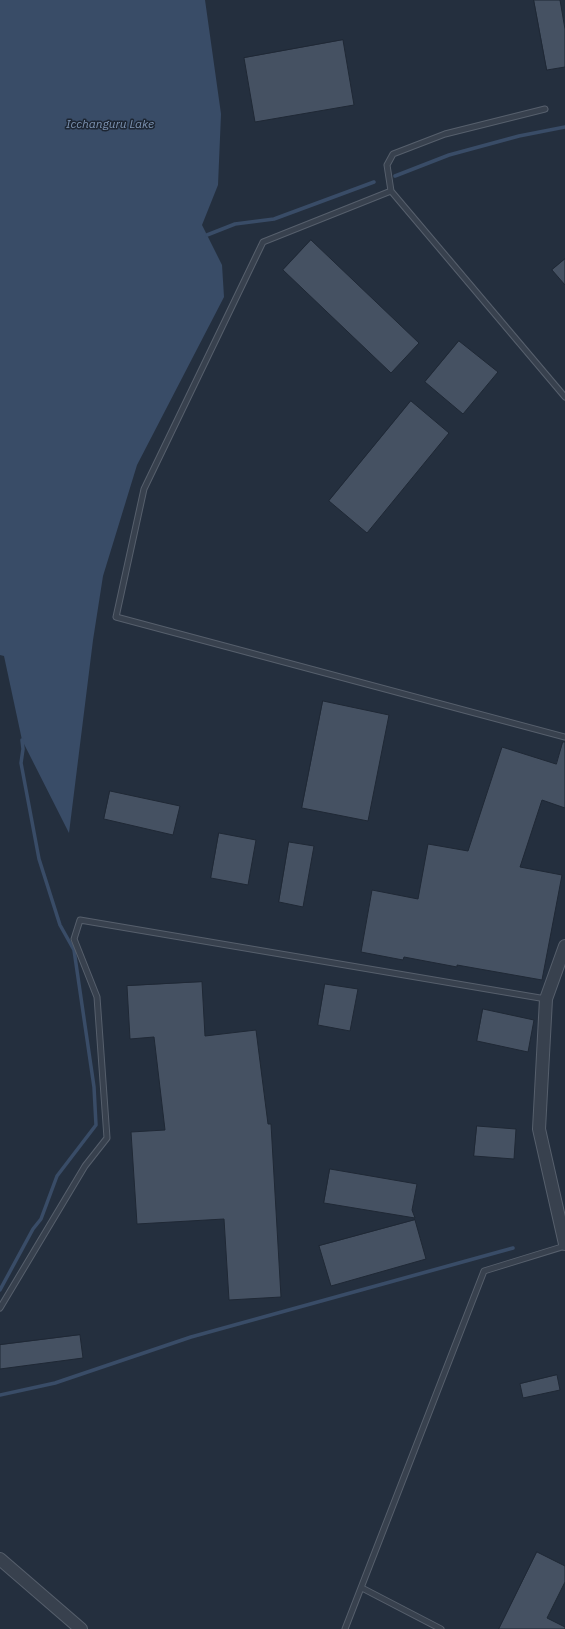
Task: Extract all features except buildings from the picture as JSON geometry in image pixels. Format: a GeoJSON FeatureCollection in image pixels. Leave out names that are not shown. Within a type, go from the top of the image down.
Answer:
{"type":"FeatureCollection","features":[{"type":"Feature","properties":{"kind":"street"},"geometry":{"type":"LineString","coordinates":[[565,946],[546,999],[539,1129],[565,1245]]}},
{"type":"Feature","properties":{"kind":"street"},"geometry":{"type":"LineString","coordinates":[[0,1559],[81,1629]]}},
{"type":"Feature","properties":{"kind":"lane"},"geometry":{"type":"LineString","coordinates":[[546,109],[445,134],[393,154],[387,165],[391,191],[565,397]]}},
{"type":"Feature","properties":{"kind":"lane"},"geometry":{"type":"LineString","coordinates":[[391,191],[263,242],[144,489],[116,617],[565,737]]}},
{"type":"Feature","properties":{"kind":"lane"},"geometry":{"type":"LineString","coordinates":[[0,1308],[85,1166],[107,1138],[97,997],[74,939],[80,920],[546,999]]}},
{"type":"Feature","properties":{"kind":"lane"},"geometry":{"type":"LineString","coordinates":[[345,1629],[484,1271],[565,1245]]}},
{"type":"Feature","properties":{"kind":"lane"},"geometry":{"type":"LineString","coordinates":[[362,1588],[441,1629]]}},
{"type":"Feature","properties":{"kind":"water","name":"Icchanguru Lake"},"geometry":{"type":"Polygon","coordinates":[[[0,0],[205,0],[221,114],[218,185],[202,225],[222,265],[224,297],[137,465],[103,576],[93,640],[69,833],[22,740],[4,656],[0,655],[0,0]]]}},
{"type":"Feature","properties":{"kind":"waterway"},"geometry":{"type":"LineString","coordinates":[[395,176],[449,155],[519,136],[565,127]]}},
{"type":"Feature","properties":{"kind":"waterway"},"geometry":{"type":"LineString","coordinates":[[207,235],[235,224],[274,219],[374,182]]}},
{"type":"Feature","properties":{"kind":"waterway"},"geometry":{"type":"LineString","coordinates":[[0,1290],[33,1229],[41,1219],[57,1176],[96,1125],[94,1087],[74,950],[60,925],[39,859],[21,763],[23,749],[22,740]]}},
{"type":"Feature","properties":{"kind":"waterway"},"geometry":{"type":"LineString","coordinates":[[0,1395],[55,1383],[191,1337],[513,1248]]}}]}
